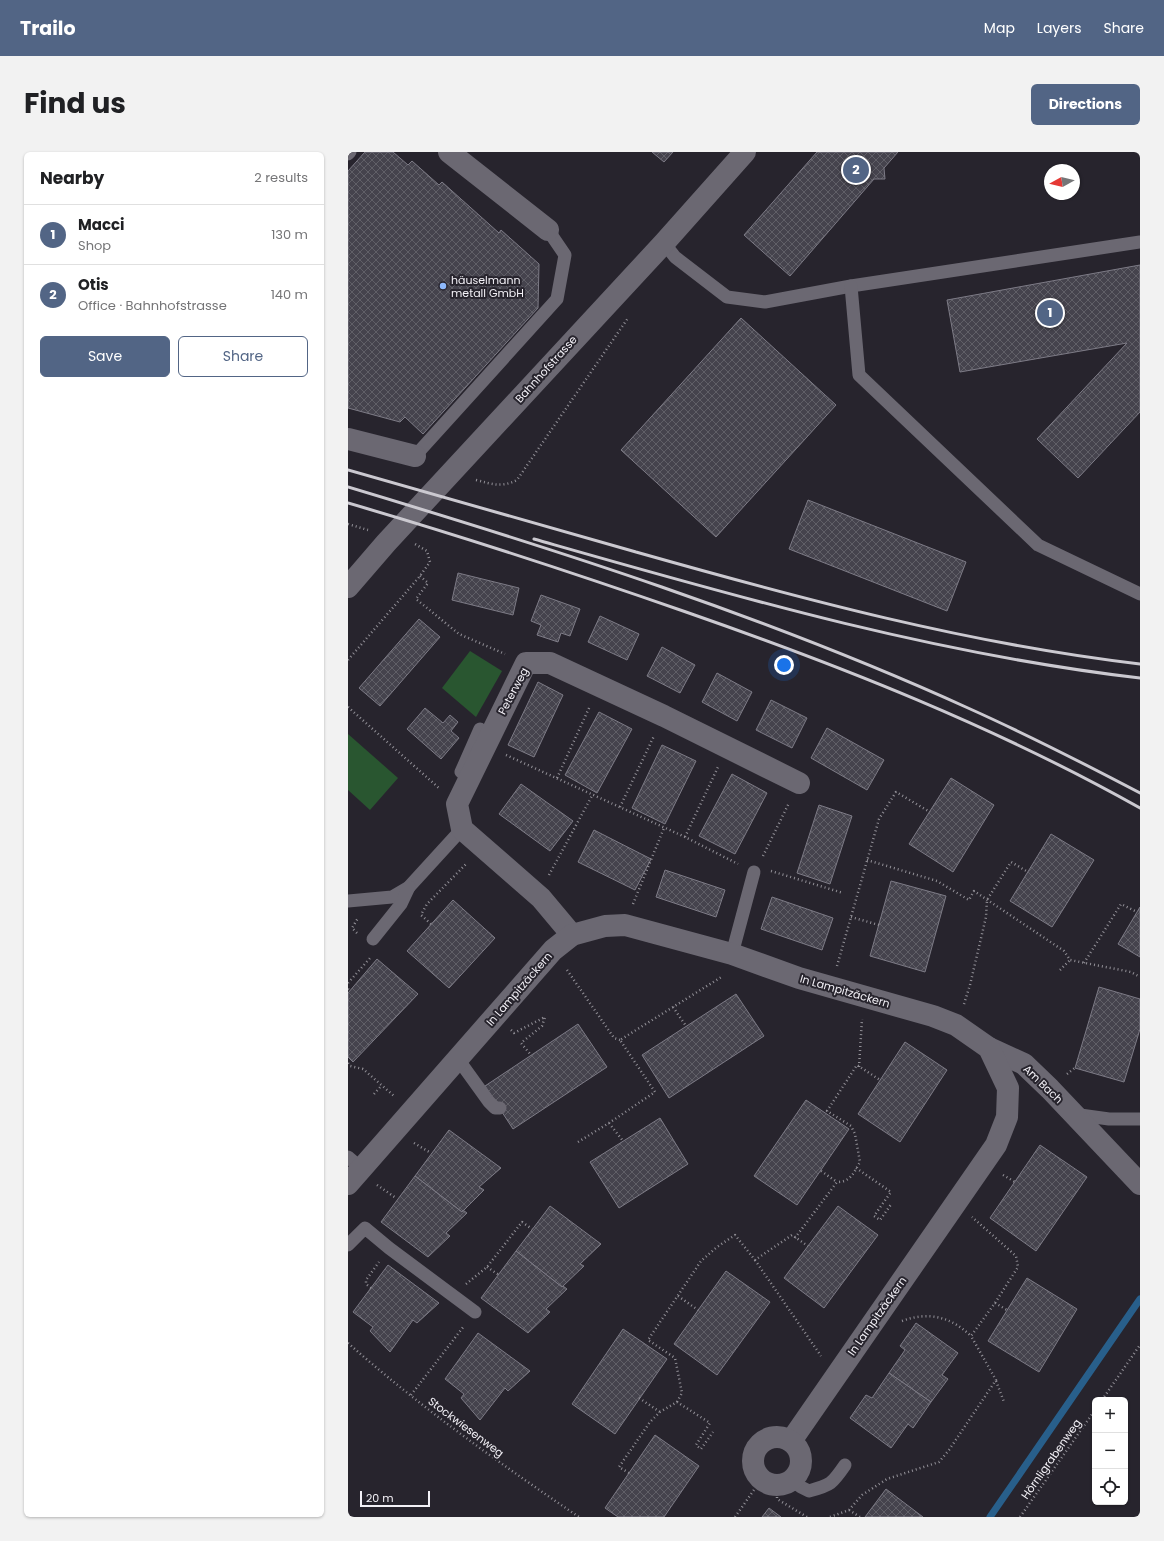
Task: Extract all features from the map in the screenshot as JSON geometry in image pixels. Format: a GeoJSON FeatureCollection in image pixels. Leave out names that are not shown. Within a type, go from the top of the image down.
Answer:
{"type":"FeatureCollection","features":[{"type":"Feature","properties":{"kind":"street"},"geometry":{"type":"LineString","coordinates":[[449,152],[548,230]]}},
{"type":"Feature","properties":{"kind":"street","name":"Bahnhofstrasse"},"geometry":{"type":"LineString","coordinates":[[348,587],[386,543],[664,242],[744,152]]}},
{"type":"Feature","properties":{"kind":"street"},"geometry":{"type":"LineString","coordinates":[[348,439],[416,456]]}},
{"type":"Feature","properties":{"kind":"street","name":"Peterweg"},"geometry":{"type":"LineString","coordinates":[[457,804],[483,737],[526,663],[550,663],[664,716],[798,783]]}},
{"type":"Feature","properties":{"kind":"street"},"geometry":{"type":"LineString","coordinates":[[457,804],[462,829],[482,846],[505,874],[540,898],[572,935]]}},
{"type":"Feature","properties":{"kind":"street","name":"In Lampitzäckern"},"geometry":{"type":"LineString","coordinates":[[358,1174],[553,950],[572,935],[605,926],[624,925],[732,954],[799,978],[933,1016],[956,1025],[989,1048],[1008,1088],[1007,1117],[996,1144],[791,1441]]}},
{"type":"Feature","properties":{"kind":"street","name":"Am Bach"},"geometry":{"type":"LineString","coordinates":[[989,1048],[1024,1064],[1140,1184]]}},
{"type":"Feature","properties":{"kind":"street"},"geometry":{"type":"LineString","coordinates":[[775,1437],[791,1441],[800,1453],[801,1460],[782,1480],[758,1476],[753,1463],[756,1449],[761,1443],[768,1438],[775,1437]]}},
{"type":"Feature","properties":{"kind":"lane"},"geometry":{"type":"LineString","coordinates":[[416,456],[557,300],[565,255],[548,230]]}},
{"type":"Feature","properties":{"kind":"lane"},"geometry":{"type":"LineString","coordinates":[[664,242],[675,257],[727,297],[765,302],[850,286],[1140,242]]}},
{"type":"Feature","properties":{"kind":"lane"},"geometry":{"type":"LineString","coordinates":[[850,286],[859,375],[1038,545],[1140,594]]}},
{"type":"Feature","properties":{"kind":"lane"},"geometry":{"type":"LineString","coordinates":[[348,901],[392,898],[409,887],[462,829]]}},
{"type":"Feature","properties":{"kind":"lane"},"geometry":{"type":"LineString","coordinates":[[732,954],[756,870]]}},
{"type":"Feature","properties":{"kind":"lane"},"geometry":{"type":"LineString","coordinates":[[373,939],[401,904],[409,887]]}},
{"type":"Feature","properties":{"kind":"lane"},"geometry":{"type":"LineString","coordinates":[[458,1059],[489,1102],[495,1108],[500,1108]]}},
{"type":"Feature","properties":{"kind":"lane"},"geometry":{"type":"LineString","coordinates":[[1074,1114],[1109,1119],[1140,1119]]}},
{"type":"Feature","properties":{"kind":"lane"},"geometry":{"type":"LineString","coordinates":[[348,1245],[365,1228],[389,1248],[475,1312]]}},
{"type":"Feature","properties":{"kind":"lane"},"geometry":{"type":"LineString","coordinates":[[782,1480],[809,1491],[833,1482],[845,1465]]}},
{"type":"Feature","properties":{"kind":"path"},"geometry":{"type":"LineString","coordinates":[[478,480],[498,485],[506,485],[517,480],[632,312]]}},
{"type":"Feature","properties":{"kind":"path"},"geometry":{"type":"LineString","coordinates":[[348,524],[362,528]]}},
{"type":"Feature","properties":{"kind":"path"},"geometry":{"type":"LineString","coordinates":[[348,660],[420,576],[430,562],[427,551],[419,546]]}},
{"type":"Feature","properties":{"kind":"path"},"geometry":{"type":"LineString","coordinates":[[420,576],[428,583],[416,598],[459,634],[526,663]]}},
{"type":"Feature","properties":{"kind":"path"},"geometry":{"type":"LineString","coordinates":[[557,778],[593,700]]}},
{"type":"Feature","properties":{"kind":"path"},"geometry":{"type":"LineString","coordinates":[[348,706],[457,804]]}},
{"type":"Feature","properties":{"kind":"path"},"geometry":{"type":"LineString","coordinates":[[620,808],[657,731]]}},
{"type":"Feature","properties":{"kind":"path"},"geometry":{"type":"LineString","coordinates":[[483,737],[557,778],[756,870],[844,893]]}},
{"type":"Feature","properties":{"kind":"path"},"geometry":{"type":"LineString","coordinates":[[685,837],[721,760]]}},
{"type":"Feature","properties":{"kind":"path"},"geometry":{"type":"LineString","coordinates":[[756,870],[798,783]]}},
{"type":"Feature","properties":{"kind":"path"},"geometry":{"type":"LineString","coordinates":[[836,968],[879,819],[896,792],[930,812]]}},
{"type":"Feature","properties":{"kind":"path"},"geometry":{"type":"LineString","coordinates":[[548,876],[593,794]]}},
{"type":"Feature","properties":{"kind":"path"},"geometry":{"type":"LineString","coordinates":[[624,925],[664,828]]}},
{"type":"Feature","properties":{"kind":"path"},"geometry":{"type":"LineString","coordinates":[[431,924],[420,915],[427,904],[482,846]]}},
{"type":"Feature","properties":{"kind":"path"},"geometry":{"type":"LineString","coordinates":[[868,860],[937,881],[969,900],[974,892],[1064,951],[1070,960],[1131,972],[1140,977]]}},
{"type":"Feature","properties":{"kind":"path"},"geometry":{"type":"LineString","coordinates":[[964,1003],[970,985],[986,917],[987,900],[1011,862],[1028,872]]}},
{"type":"Feature","properties":{"kind":"path"},"geometry":{"type":"LineString","coordinates":[[1084,962],[1121,904],[1137,912]]}},
{"type":"Feature","properties":{"kind":"path"},"geometry":{"type":"LineString","coordinates":[[851,917],[879,925]]}},
{"type":"Feature","properties":{"kind":"path"},"geometry":{"type":"LineString","coordinates":[[553,950],[614,1038],[620,1040],[655,1092],[578,1142]]}},
{"type":"Feature","properties":{"kind":"path"},"geometry":{"type":"LineString","coordinates":[[1060,970],[1070,960]]}},
{"type":"Feature","properties":{"kind":"path"},"geometry":{"type":"LineString","coordinates":[[620,1040],[726,974]]}},
{"type":"Feature","properties":{"kind":"path"},"geometry":{"type":"LineString","coordinates":[[673,1007],[686,1026]]}},
{"type":"Feature","properties":{"kind":"path"},"geometry":{"type":"LineString","coordinates":[[510,1029],[514,1033],[545,1017],[542,1026],[521,1043],[531,1055]]}},
{"type":"Feature","properties":{"kind":"path"},"geometry":{"type":"LineString","coordinates":[[859,1067],[862,1017]]}},
{"type":"Feature","properties":{"kind":"path"},"geometry":{"type":"LineString","coordinates":[[348,1064],[350,1066],[363,1069],[413,1111]]}},
{"type":"Feature","properties":{"kind":"path"},"geometry":{"type":"LineString","coordinates":[[821,1171],[837,1182],[844,1182],[849,1179],[860,1162],[855,1134],[851,1126],[827,1111],[857,1066],[859,1067]]}},
{"type":"Feature","properties":{"kind":"path"},"geometry":{"type":"LineString","coordinates":[[859,1067],[880,1080]]}},
{"type":"Feature","properties":{"kind":"path"},"geometry":{"type":"LineString","coordinates":[[374,1094],[382,1085]]}},
{"type":"Feature","properties":{"kind":"path"},"geometry":{"type":"LineString","coordinates":[[609,1123],[623,1141]]}},
{"type":"Feature","properties":{"kind":"path"},"geometry":{"type":"LineString","coordinates":[[412,1142],[431,1153]]}},
{"type":"Feature","properties":{"kind":"path"},"geometry":{"type":"LineString","coordinates":[[856,1168],[891,1192],[874,1216],[880,1220],[892,1203]]}},
{"type":"Feature","properties":{"kind":"path"},"geometry":{"type":"LineString","coordinates":[[358,1174],[396,1198]]}},
{"type":"Feature","properties":{"kind":"path"},"geometry":{"type":"LineString","coordinates":[[795,1238],[837,1182]]}},
{"type":"Feature","properties":{"kind":"path"},"geometry":{"type":"LineString","coordinates":[[970,1216],[979,1222],[1016,1256],[1018,1267],[996,1303],[971,1336]]}},
{"type":"Feature","properties":{"kind":"path"},"geometry":{"type":"LineString","coordinates":[[452,1295],[487,1267],[522,1222],[532,1229]]}},
{"type":"Feature","properties":{"kind":"path"},"geometry":{"type":"LineString","coordinates":[[629,1473],[619,1467],[650,1422],[660,1412],[677,1402],[682,1393],[675,1358],[648,1340],[701,1261],[717,1247],[735,1235],[754,1258],[835,1376]]}},
{"type":"Feature","properties":{"kind":"path"},"geometry":{"type":"LineString","coordinates":[[754,1258],[755,1260],[792,1235],[808,1246]]}},
{"type":"Feature","properties":{"kind":"path"},"geometry":{"type":"LineString","coordinates":[[371,1288],[366,1284],[366,1280],[389,1248]]}},
{"type":"Feature","properties":{"kind":"path"},"geometry":{"type":"LineString","coordinates":[[487,1267],[499,1275]]}},
{"type":"Feature","properties":{"kind":"path"},"geometry":{"type":"LineString","coordinates":[[678,1296],[698,1310]]}},
{"type":"Feature","properties":{"kind":"path"},"geometry":{"type":"LineString","coordinates":[[996,1303],[1007,1310]]}},
{"type":"Feature","properties":{"kind":"path"},"geometry":{"type":"LineString","coordinates":[[411,1395],[475,1312]]}},
{"type":"Feature","properties":{"kind":"path"},"geometry":{"type":"LineString","coordinates":[[895,1324],[915,1317],[931,1316],[951,1321],[962,1328],[971,1336],[996,1380],[1004,1402]]}},
{"type":"Feature","properties":{"kind":"path","name":"Stockwiesenweg"},"geometry":{"type":"LineString","coordinates":[[348,1343],[411,1395],[497,1462],[579,1517]]}},
{"type":"Feature","properties":{"kind":"path"},"geometry":{"type":"LineString","coordinates":[[1104,1397],[1140,1345]]}},
{"type":"Feature","properties":{"kind":"path"},"geometry":{"type":"LineString","coordinates":[[830,1517],[849,1510],[862,1495],[887,1479],[939,1462],[949,1450],[996,1380]]}},
{"type":"Feature","properties":{"kind":"path"},"geometry":{"type":"LineString","coordinates":[[640,1398],[660,1412]]}},
{"type":"Feature","properties":{"kind":"path"},"geometry":{"type":"LineString","coordinates":[[677,1402],[710,1423],[696,1445],[701,1449],[713,1432]]}},
{"type":"Feature","properties":{"kind":"path","name":"Hörnligrabenweg"},"geometry":{"type":"LineString","coordinates":[[1020,1517],[1092,1414]]}},
{"type":"Feature","properties":{"kind":"path"},"geometry":{"type":"LineString","coordinates":[[735,1517],[754,1490],[782,1480]]}},
{"type":"Feature","properties":{"kind":"path"},"geometry":{"type":"LineString","coordinates":[[782,1480],[778,1498],[807,1517]]}},
{"type":"Feature","properties":{"kind":"path"},"geometry":{"type":"LineString","coordinates":[[849,1510],[860,1517]]}},
{"type":"Feature","properties":{"kind":"green space"},"geometry":{"type":"Polygon","coordinates":[[[470,651],[502,671],[476,717],[442,688],[470,651]]]}},
{"type":"Feature","properties":{"kind":"green space"},"geometry":{"type":"Polygon","coordinates":[[[348,734],[398,778],[370,810],[348,790],[348,734]]]}},
{"type":"Feature","properties":{"kind":"building","name":"häuselmann metall GmbH"},"geometry":{"type":"Polygon","coordinates":[[[365,152],[393,152],[408,165],[412,161],[439,185],[442,182],[499,233],[501,230],[539,264],[538,308],[423,434],[405,417],[400,422],[348,408],[348,171],[365,152]]]}},
{"type":"Feature","properties":{"kind":"building"},"geometry":{"type":"Polygon","coordinates":[[[652,152],[673,152],[664,162],[652,152]]]}},
{"type":"Feature","properties":{"kind":"building"},"geometry":{"type":"Polygon","coordinates":[[[817,152],[898,152],[884,168],[885,179],[874,179],[790,276],[744,235],[817,152]]]}},
{"type":"Feature","properties":{"kind":"building"},"geometry":{"type":"Polygon","coordinates":[[[1140,265],[1140,412],[1078,478],[1037,439],[1127,343],[960,372],[947,300],[1140,265]]]}},
{"type":"Feature","properties":{"kind":"building"},"geometry":{"type":"Polygon","coordinates":[[[741,318],[836,405],[716,537],[621,450],[741,318]]]}},
{"type":"Feature","properties":{"kind":"building"},"geometry":{"type":"Polygon","coordinates":[[[808,500],[966,562],[947,611],[789,549],[808,500]]]}},
{"type":"Feature","properties":{"kind":"building"},"geometry":{"type":"Polygon","coordinates":[[[458,573],[519,588],[513,615],[452,600],[458,573]]]}},
{"type":"Feature","properties":{"kind":"building"},"geometry":{"type":"Polygon","coordinates":[[[541,595],[580,609],[570,636],[561,633],[558,642],[537,635],[541,625],[531,621],[541,595]]]}},
{"type":"Feature","properties":{"kind":"building"},"geometry":{"type":"Polygon","coordinates":[[[600,616],[639,634],[627,660],[588,642],[600,616]]]}},
{"type":"Feature","properties":{"kind":"building"},"geometry":{"type":"Polygon","coordinates":[[[419,619],[440,637],[380,706],[359,688],[419,619]]]}},
{"type":"Feature","properties":{"kind":"building"},"geometry":{"type":"Polygon","coordinates":[[[662,647],[695,665],[680,693],[647,676],[662,647]]]}},
{"type":"Feature","properties":{"kind":"building"},"geometry":{"type":"Polygon","coordinates":[[[717,673],[752,692],[737,721],[702,702],[717,673]]]}},
{"type":"Feature","properties":{"kind":"building"},"geometry":{"type":"Polygon","coordinates":[[[538,682],[563,695],[534,757],[508,745],[538,682]]]}},
{"type":"Feature","properties":{"kind":"building"},"geometry":{"type":"Polygon","coordinates":[[[771,700],[807,718],[792,748],[756,730],[771,700]]]}},
{"type":"Feature","properties":{"kind":"building"},"geometry":{"type":"Polygon","coordinates":[[[425,708],[443,723],[450,715],[458,722],[451,731],[459,738],[441,759],[407,729],[425,708]]]}},
{"type":"Feature","properties":{"kind":"building"},"geometry":{"type":"Polygon","coordinates":[[[599,712],[632,729],[597,793],[565,775],[599,712]]]}},
{"type":"Feature","properties":{"kind":"building"},"geometry":{"type":"Polygon","coordinates":[[[827,728],[884,760],[867,790],[811,758],[827,728]]]}},
{"type":"Feature","properties":{"kind":"building"},"geometry":{"type":"Polygon","coordinates":[[[662,745],[696,761],[665,824],[632,808],[662,745]]]}},
{"type":"Feature","properties":{"kind":"building"},"geometry":{"type":"Polygon","coordinates":[[[732,774],[767,793],[735,854],[699,836],[732,774]]]}},
{"type":"Feature","properties":{"kind":"building"},"geometry":{"type":"Polygon","coordinates":[[[951,778],[994,805],[953,872],[909,844],[951,778]]]}},
{"type":"Feature","properties":{"kind":"building"},"geometry":{"type":"Polygon","coordinates":[[[521,784],[573,821],[550,851],[499,814],[521,784]]]}},
{"type":"Feature","properties":{"kind":"building"},"geometry":{"type":"Polygon","coordinates":[[[819,805],[852,816],[830,884],[797,873],[819,805]]]}},
{"type":"Feature","properties":{"kind":"building"},"geometry":{"type":"Polygon","coordinates":[[[594,830],[651,859],[635,890],[578,862],[594,830]]]}},
{"type":"Feature","properties":{"kind":"building"},"geometry":{"type":"Polygon","coordinates":[[[1051,834],[1094,860],[1052,927],[1010,901],[1051,834]]]}},
{"type":"Feature","properties":{"kind":"building"},"geometry":{"type":"Polygon","coordinates":[[[665,870],[725,890],[716,917],[656,897],[665,870]]]}},
{"type":"Feature","properties":{"kind":"building"},"geometry":{"type":"Polygon","coordinates":[[[891,881],[946,896],[925,972],[870,956],[891,881]]]}},
{"type":"Feature","properties":{"kind":"building"},"geometry":{"type":"Polygon","coordinates":[[[772,897],[833,918],[822,950],[761,929],[772,897]]]}},
{"type":"Feature","properties":{"kind":"building"},"geometry":{"type":"Polygon","coordinates":[[[453,900],[495,938],[449,988],[407,951],[453,900]]]}},
{"type":"Feature","properties":{"kind":"building"},"geometry":{"type":"Polygon","coordinates":[[[1140,907],[1140,957],[1118,944],[1140,907]]]}},
{"type":"Feature","properties":{"kind":"building"},"geometry":{"type":"Polygon","coordinates":[[[377,959],[418,994],[353,1062],[348,1057],[348,993],[377,959]]]}},
{"type":"Feature","properties":{"kind":"building"},"geometry":{"type":"Polygon","coordinates":[[[1099,987],[1140,999],[1140,1029],[1124,1082],[1075,1068],[1099,987]]]}},
{"type":"Feature","properties":{"kind":"building"},"geometry":{"type":"Polygon","coordinates":[[[736,994],[764,1036],[669,1098],[642,1055],[736,994]]]}},
{"type":"Feature","properties":{"kind":"building"},"geometry":{"type":"Polygon","coordinates":[[[578,1024],[607,1067],[513,1129],[485,1086],[578,1024]]]}},
{"type":"Feature","properties":{"kind":"building"},"geometry":{"type":"Polygon","coordinates":[[[905,1042],[947,1070],[900,1142],[858,1114],[905,1042]]]}},
{"type":"Feature","properties":{"kind":"building"},"geometry":{"type":"Polygon","coordinates":[[[806,1100],[849,1129],[797,1205],[754,1176],[806,1100]]]}},
{"type":"Feature","properties":{"kind":"building"},"geometry":{"type":"Polygon","coordinates":[[[660,1118],[688,1164],[619,1208],[590,1162],[660,1118]]]}},
{"type":"Feature","properties":{"kind":"building"},"geometry":{"type":"Polygon","coordinates":[[[449,1130],[501,1168],[479,1187],[484,1190],[462,1212],[415,1176],[449,1130]]]}},
{"type":"Feature","properties":{"kind":"building"},"geometry":{"type":"Polygon","coordinates":[[[1040,1145],[1087,1177],[1036,1251],[990,1218],[1040,1145]]]}},
{"type":"Feature","properties":{"kind":"building"},"geometry":{"type":"Polygon","coordinates":[[[415,1176],[462,1212],[463,1210],[467,1213],[446,1233],[450,1236],[428,1257],[381,1222],[415,1176]]]}},
{"type":"Feature","properties":{"kind":"building"},"geometry":{"type":"Polygon","coordinates":[[[550,1206],[601,1244],[580,1264],[584,1266],[562,1287],[516,1251],[550,1206]]]}},
{"type":"Feature","properties":{"kind":"building"},"geometry":{"type":"Polygon","coordinates":[[[838,1206],[878,1235],[824,1308],[784,1278],[838,1206]]]}},
{"type":"Feature","properties":{"kind":"building"},"geometry":{"type":"Polygon","coordinates":[[[516,1251],[562,1287],[563,1286],[567,1289],[546,1309],[550,1312],[528,1333],[481,1298],[516,1251]]]}},
{"type":"Feature","properties":{"kind":"building"},"geometry":{"type":"Polygon","coordinates":[[[388,1265],[439,1303],[417,1323],[413,1320],[390,1352],[370,1331],[373,1327],[353,1312],[388,1265]]]}},
{"type":"Feature","properties":{"kind":"building"},"geometry":{"type":"Polygon","coordinates":[[[726,1271],[770,1302],[717,1375],[674,1344],[726,1271]]]}},
{"type":"Feature","properties":{"kind":"building"},"geometry":{"type":"Polygon","coordinates":[[[1027,1278],[1077,1309],[1039,1372],[988,1341],[1027,1278]]]}},
{"type":"Feature","properties":{"kind":"building"},"geometry":{"type":"Polygon","coordinates":[[[916,1323],[958,1353],[942,1375],[948,1379],[931,1402],[889,1373],[905,1350],[900,1346],[916,1323]]]}},
{"type":"Feature","properties":{"kind":"building"},"geometry":{"type":"Polygon","coordinates":[[[623,1329],[667,1359],[615,1434],[572,1404],[623,1329]]]}},
{"type":"Feature","properties":{"kind":"building"},"geometry":{"type":"Polygon","coordinates":[[[478,1333],[530,1371],[508,1391],[505,1388],[480,1420],[461,1398],[464,1394],[445,1379],[478,1333]]]}},
{"type":"Feature","properties":{"kind":"building"},"geometry":{"type":"Polygon","coordinates":[[[889,1373],[931,1402],[913,1428],[908,1424],[891,1448],[850,1418],[866,1395],[872,1398],[889,1373]]]}},
{"type":"Feature","properties":{"kind":"building"},"geometry":{"type":"Polygon","coordinates":[[[655,1435],[699,1466],[664,1517],[618,1517],[605,1508],[655,1435]]]}},
{"type":"Feature","properties":{"kind":"building"},"geometry":{"type":"Polygon","coordinates":[[[886,1489],[923,1517],[865,1517],[886,1489]]]}},
{"type":"Feature","properties":{"kind":"building"},"geometry":{"type":"Polygon","coordinates":[[[769,1508],[781,1517],[762,1517],[769,1508]]]}},
{"type":"Feature","properties":{"kind":"waterway"},"geometry":{"type":"LineString","coordinates":[[990,1517],[1140,1299]]}},
{"type":"Feature","properties":{"kind":"railway"},"geometry":{"type":"LineString","coordinates":[[348,470],[761,587],[823,603],[1012,645],[1140,664]]}},
{"type":"Feature","properties":{"kind":"railway"},"geometry":{"type":"LineString","coordinates":[[348,487],[505,535],[662,587],[816,644],[893,675],[990,718],[1140,793]]}},
{"type":"Feature","properties":{"kind":"railway"},"geometry":{"type":"LineString","coordinates":[[348,503],[433,528],[560,569],[686,612],[860,676],[1030,751],[1140,808]]}},
{"type":"Feature","properties":{"kind":"railway"},"geometry":{"type":"LineString","coordinates":[[534,539],[759,602],[910,639],[986,654],[1140,678]]}},
{"type":"Feature","properties":{"kind":"place","name":"Otis"},"geometry":{"type":"Point","coordinates":[856,170]}},
{"type":"Feature","properties":{"kind":"place","name":"häuselmann metall GmbH"},"geometry":{"type":"Point","coordinates":[443,286]}},
{"type":"Feature","properties":{"kind":"place","name":"Macci"},"geometry":{"type":"Point","coordinates":[1050,313]}}]}
